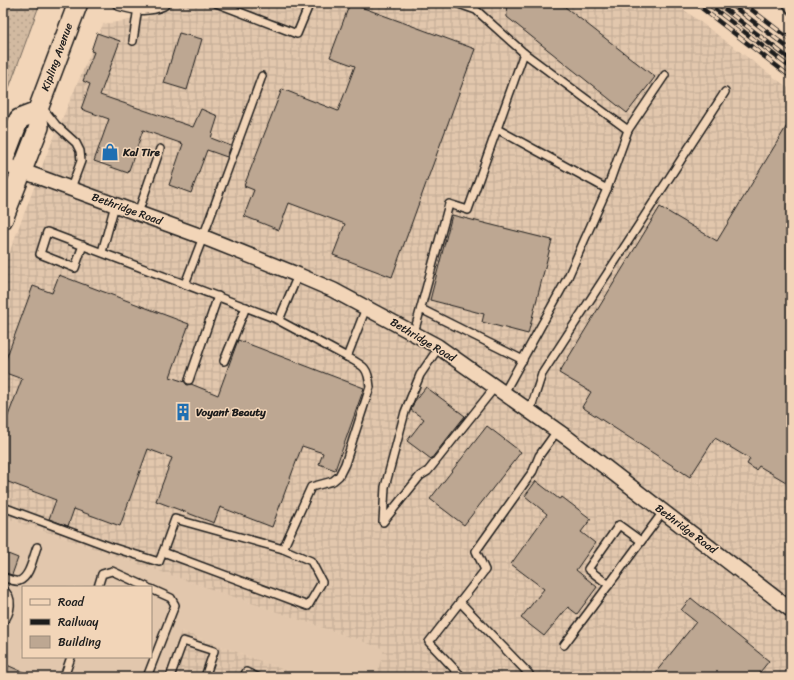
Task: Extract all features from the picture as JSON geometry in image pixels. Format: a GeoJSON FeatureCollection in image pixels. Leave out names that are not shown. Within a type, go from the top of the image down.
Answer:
{"type":"FeatureCollection","features":[{"type":"Feature","properties":{"kind":"main road","name":"Kipling Avenue"},"geometry":{"type":"LineString","coordinates":[[3,219],[39,126],[38,108],[78,3]]}},
{"type":"Feature","properties":{"kind":"main road"},"geometry":{"type":"LineString","coordinates":[[3,162],[19,119],[38,108]]}},
{"type":"Feature","properties":{"kind":"street"},"geometry":{"type":"LineString","coordinates":[[120,3],[138,7],[154,7],[162,3]]}},
{"type":"Feature","properties":{"kind":"street","name":"Bethridge Road"},"geometry":{"type":"LineString","coordinates":[[3,162],[203,237],[298,275],[333,290],[439,347],[557,431],[791,610]]}},
{"type":"Feature","properties":{"kind":"lane"},"geometry":{"type":"LineString","coordinates":[[216,3],[297,34],[309,5],[304,3]]}},
{"type":"Feature","properties":{"kind":"lane"},"geometry":{"type":"LineString","coordinates":[[456,3],[476,10],[524,53],[628,130]]}},
{"type":"Feature","properties":{"kind":"lane"},"geometry":{"type":"LineString","coordinates":[[786,3],[791,10]]}},
{"type":"Feature","properties":{"kind":"lane"},"geometry":{"type":"LineString","coordinates":[[133,41],[138,7]]}},
{"type":"Feature","properties":{"kind":"lane"},"geometry":{"type":"LineString","coordinates":[[414,333],[449,204],[468,210],[524,53]]}},
{"type":"Feature","properties":{"kind":"lane"},"geometry":{"type":"LineString","coordinates":[[439,347],[420,376],[405,412],[385,487],[383,522],[420,476],[428,471],[500,390],[523,360],[568,277],[607,189],[628,130],[665,75]]}},
{"type":"Feature","properties":{"kind":"lane"},"geometry":{"type":"LineString","coordinates":[[185,284],[262,76]]}},
{"type":"Feature","properties":{"kind":"lane"},"geometry":{"type":"LineString","coordinates":[[530,411],[542,374],[725,92]]}},
{"type":"Feature","properties":{"kind":"lane"},"geometry":{"type":"LineString","coordinates":[[38,108],[76,143],[80,151],[81,161],[71,188]]}},
{"type":"Feature","properties":{"kind":"lane"},"geometry":{"type":"LineString","coordinates":[[497,129],[607,189]]}},
{"type":"Feature","properties":{"kind":"lane"},"geometry":{"type":"LineString","coordinates":[[138,213],[160,149]]}},
{"type":"Feature","properties":{"kind":"lane"},"geometry":{"type":"LineString","coordinates":[[102,252],[115,205]]}},
{"type":"Feature","properties":{"kind":"lane"},"geometry":{"type":"LineString","coordinates":[[83,245],[75,268],[40,254],[47,232],[83,245],[102,252],[279,320],[363,365],[369,376],[370,387],[345,464],[339,476],[332,481],[311,487],[283,549]]}},
{"type":"Feature","properties":{"kind":"lane"},"geometry":{"type":"LineString","coordinates":[[279,320],[298,275]]}},
{"type":"Feature","properties":{"kind":"lane"},"geometry":{"type":"LineString","coordinates":[[189,380],[218,296]]}},
{"type":"Feature","properties":{"kind":"lane"},"geometry":{"type":"LineString","coordinates":[[224,361],[246,307]]}},
{"type":"Feature","properties":{"kind":"lane"},"geometry":{"type":"LineString","coordinates":[[347,357],[366,308]]}},
{"type":"Feature","properties":{"kind":"lane"},"geometry":{"type":"LineString","coordinates":[[421,309],[523,360]]}},
{"type":"Feature","properties":{"kind":"lane"},"geometry":{"type":"LineString","coordinates":[[462,677],[429,642],[485,570],[476,551],[534,471],[539,456],[557,431]]}},
{"type":"Feature","properties":{"kind":"lane"},"geometry":{"type":"LineString","coordinates":[[3,507],[111,547],[159,562],[175,519],[283,549],[311,561],[322,582],[308,606],[163,552]]}},
{"type":"Feature","properties":{"kind":"lane"},"geometry":{"type":"LineString","coordinates":[[564,645],[663,512]]}},
{"type":"Feature","properties":{"kind":"lane"},"geometry":{"type":"LineString","coordinates":[[609,585],[588,569],[619,525],[641,541]]}},
{"type":"Feature","properties":{"kind":"lane"},"geometry":{"type":"LineString","coordinates":[[3,577],[13,581],[18,581],[23,578],[27,574],[37,547]]}},
{"type":"Feature","properties":{"kind":"lane"},"geometry":{"type":"LineString","coordinates":[[98,586],[102,574],[112,571],[145,586]]}},
{"type":"Feature","properties":{"kind":"lane"},"geometry":{"type":"LineString","coordinates":[[147,677],[174,605],[171,598],[152,589]]}},
{"type":"Feature","properties":{"kind":"lane"},"geometry":{"type":"LineString","coordinates":[[3,590],[10,596],[10,609],[3,622]]}},
{"type":"Feature","properties":{"kind":"lane"},"geometry":{"type":"LineString","coordinates":[[460,602],[529,674],[527,677]]}},
{"type":"Feature","properties":{"kind":"lane"},"geometry":{"type":"LineString","coordinates":[[170,677],[183,642],[214,652],[205,677]]}},
{"type":"Feature","properties":{"kind":"lane"},"geometry":{"type":"LineString","coordinates":[[64,677],[71,658]]}},
{"type":"Feature","properties":{"kind":"lane"},"geometry":{"type":"LineString","coordinates":[[244,677],[246,672],[257,677]]}},
{"type":"Feature","properties":{"kind":"shaded area"},"geometry":{"type":"Polygon","coordinates":[[[3,3],[40,3],[5,99],[3,100],[3,3]]]}},
{"type":"Feature","properties":{"kind":"shaded area"},"geometry":{"type":"Polygon","coordinates":[[[167,3],[675,3],[791,90],[791,677],[376,677],[384,649],[3,517],[3,269],[46,156],[103,24],[146,18],[167,3]]]}},
{"type":"Feature","properties":{"kind":"shaded area"},"geometry":{"type":"Polygon","coordinates":[[[3,517],[385,649],[376,677],[304,677],[181,631],[163,677],[3,677],[3,517]]]}},
{"type":"Feature","properties":{"kind":"shaded area"},"geometry":{"type":"Polygon","coordinates":[[[181,631],[304,677],[163,677],[181,631]]]}},
{"type":"Feature","properties":{"kind":"building"},"geometry":{"type":"Polygon","coordinates":[[[350,3],[475,49],[392,277],[333,255],[345,224],[289,203],[279,230],[244,216],[254,190],[244,186],[282,89],[338,111],[355,66],[330,57],[350,3]]]}},
{"type":"Feature","properties":{"kind":"building"},"geometry":{"type":"Polygon","coordinates":[[[506,3],[560,3],[655,77],[627,113],[507,17],[506,3]]]}},
{"type":"Feature","properties":{"kind":"building"},"geometry":{"type":"Polygon","coordinates":[[[97,33],[120,41],[100,95],[193,127],[201,109],[218,116],[211,138],[231,146],[227,157],[207,150],[191,193],[169,185],[183,144],[143,130],[128,173],[94,161],[109,119],[81,109],[90,84],[83,81],[94,52],[91,51],[97,33]]]}},
{"type":"Feature","properties":{"kind":"building"},"geometry":{"type":"Polygon","coordinates":[[[179,33],[202,39],[187,90],[164,83],[179,33]]]}},
{"type":"Feature","properties":{"kind":"building"},"geometry":{"type":"Polygon","coordinates":[[[791,119],[791,405],[787,412],[791,415],[791,485],[759,466],[756,470],[747,464],[750,459],[715,438],[690,477],[582,407],[591,392],[559,373],[660,207],[717,241],[791,119]]]}},
{"type":"Feature","properties":{"kind":"building"},"geometry":{"type":"Polygon","coordinates":[[[452,215],[552,240],[528,334],[482,322],[484,314],[430,300],[452,215]]]}},
{"type":"Feature","properties":{"kind":"building","name":"Voyant Beauty"},"geometry":{"type":"Polygon","coordinates":[[[59,275],[189,324],[170,377],[185,382],[187,385],[191,384],[218,395],[238,340],[364,388],[335,470],[319,464],[323,453],[302,446],[272,527],[220,507],[214,523],[156,501],[172,458],[148,449],[120,526],[74,509],[68,526],[49,519],[56,500],[3,480],[3,429],[22,379],[3,372],[3,367],[33,286],[52,293],[59,275]]]}},
{"type":"Feature","properties":{"kind":"building"},"geometry":{"type":"Polygon","coordinates":[[[426,387],[465,416],[431,459],[407,441],[424,419],[411,410],[414,402],[426,387]]]}},
{"type":"Feature","properties":{"kind":"building"},"geometry":{"type":"Polygon","coordinates":[[[487,426],[521,452],[464,525],[430,499],[487,426]]]}},
{"type":"Feature","properties":{"kind":"building"},"geometry":{"type":"Polygon","coordinates":[[[536,481],[559,499],[562,497],[591,519],[581,532],[595,543],[576,570],[597,587],[577,614],[568,607],[544,636],[521,618],[544,589],[511,564],[547,514],[525,496],[536,481]]]}},
{"type":"Feature","properties":{"kind":"building"},"geometry":{"type":"Polygon","coordinates":[[[3,552],[18,558],[12,575],[3,572],[3,552]]]}},
{"type":"Feature","properties":{"kind":"building"},"geometry":{"type":"Polygon","coordinates":[[[691,598],[769,661],[756,677],[652,677],[696,622],[681,610],[691,598]]]}},
{"type":"Feature","properties":{"kind":"building"},"geometry":{"type":"Polygon","coordinates":[[[7,665],[34,677],[3,677],[3,673],[7,665]]]}},
{"type":"Feature","properties":{"kind":"railway"},"geometry":{"type":"LineString","coordinates":[[695,3],[791,77]]}},
{"type":"Feature","properties":{"kind":"railway"},"geometry":{"type":"LineString","coordinates":[[707,3],[791,68]]}},
{"type":"Feature","properties":{"kind":"railway"},"geometry":{"type":"LineString","coordinates":[[717,3],[791,60]]}},
{"type":"Feature","properties":{"kind":"railway"},"geometry":{"type":"LineString","coordinates":[[729,3],[791,50]]}},
{"type":"Feature","properties":{"kind":"railway"},"geometry":{"type":"LineString","coordinates":[[743,3],[791,40]]}},
{"type":"Feature","properties":{"kind":"place","name":"Kal Tire"},"geometry":{"type":"Point","coordinates":[110,152]}},
{"type":"Feature","properties":{"kind":"place","name":"Voyant Beauty"},"geometry":{"type":"Point","coordinates":[183,412]}}]}
